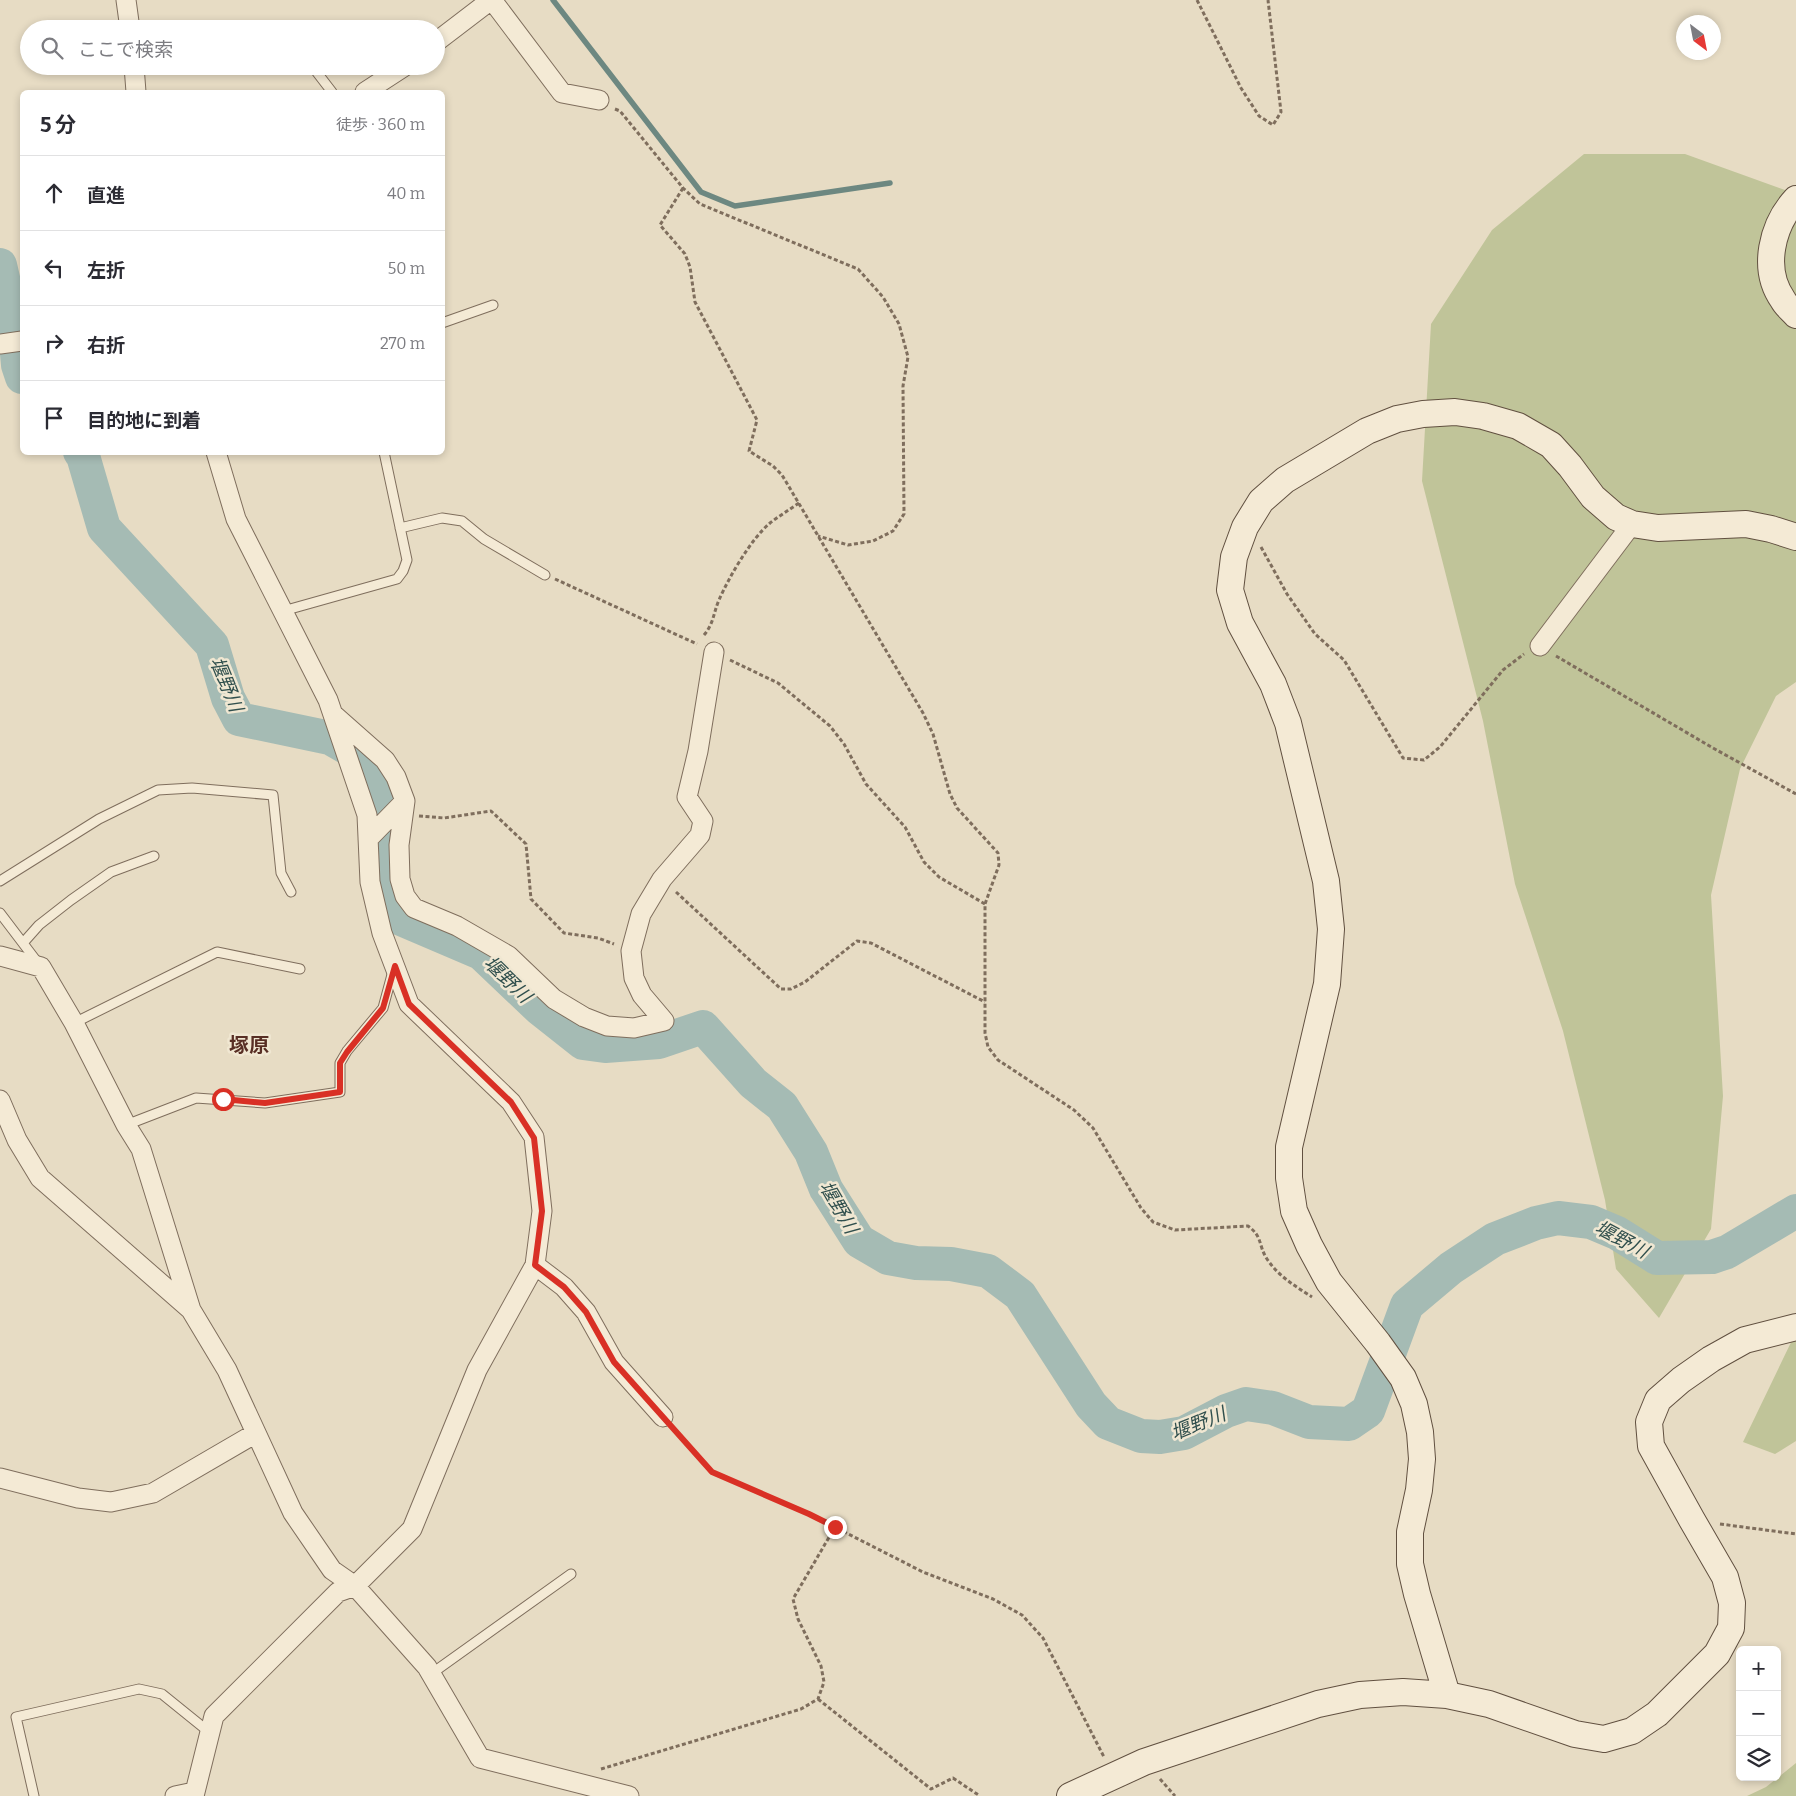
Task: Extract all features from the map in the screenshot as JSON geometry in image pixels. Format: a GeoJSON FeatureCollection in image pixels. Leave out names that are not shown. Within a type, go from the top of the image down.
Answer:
{"type":"FeatureCollection","features":[{"type":"Feature","properties":{"kind":"street"},"geometry":{"type":"LineString","coordinates":[[126,0],[129,20]]}},
{"type":"Feature","properties":{"kind":"street"},"geometry":{"type":"LineString","coordinates":[[445,35],[492,0],[562,93],[599,100]]}},
{"type":"Feature","properties":{"kind":"street"},"geometry":{"type":"LineString","coordinates":[[135,75],[136,90]]}},
{"type":"Feature","properties":{"kind":"street"},"geometry":{"type":"LineString","coordinates":[[368,90],[391,75]]}},
{"type":"Feature","properties":{"kind":"street"},"geometry":{"type":"LineString","coordinates":[[1796,200],[1781,219],[1773,238],[1771,260],[1775,282],[1782,300],[1796,315]]}},
{"type":"Feature","properties":{"kind":"street"},"geometry":{"type":"LineString","coordinates":[[0,344],[20,341]]}},
{"type":"Feature","properties":{"kind":"street"},"geometry":{"type":"LineString","coordinates":[[1447,1695],[1410,1564],[1410,1532],[1419,1490],[1422,1459],[1420,1432],[1414,1404],[1402,1378],[1378,1343],[1329,1282],[1309,1245],[1294,1211],[1289,1178],[1289,1148],[1327,984],[1331,929],[1326,881],[1288,723],[1273,684],[1240,623],[1230,590],[1234,557],[1245,527],[1262,501],[1286,480],[1367,431],[1397,419],[1423,414],[1455,412],[1483,416],[1518,426],[1552,445],[1593,497],[1616,517],[1632,524],[1658,528],[1746,524],[1796,537]]}},
{"type":"Feature","properties":{"kind":"street"},"geometry":{"type":"LineString","coordinates":[[175,1796],[194,1794],[214,1716],[338,1592],[355,1586],[412,1529],[477,1370],[535,1265],[542,1211],[534,1138],[511,1102],[409,1004],[382,933],[370,882],[371,837],[367,815],[328,700],[236,519],[217,455]]}},
{"type":"Feature","properties":{"kind":"street"},"geometry":{"type":"LineString","coordinates":[[1540,646],[1632,524]]}},
{"type":"Feature","properties":{"kind":"street"},"geometry":{"type":"LineString","coordinates":[[334,718],[385,760],[396,777],[403,808],[399,845],[400,879],[405,896],[414,908],[457,926],[509,956],[554,1000],[584,1017],[607,1026],[634,1028],[664,1021],[642,995],[634,978],[631,950],[641,914],[662,879],[700,835],[703,821],[687,797],[698,751],[714,652]]}},
{"type":"Feature","properties":{"kind":"street"},"geometry":{"type":"LineString","coordinates":[[371,837],[403,808]]}},
{"type":"Feature","properties":{"kind":"street"},"geometry":{"type":"LineString","coordinates":[[0,956],[41,967],[74,1023],[126,1125],[141,1149],[191,1310],[227,1370],[293,1513],[332,1570],[355,1586],[431,1674],[480,1758],[629,1796]]}},
{"type":"Feature","properties":{"kind":"street"},"geometry":{"type":"LineString","coordinates":[[1,1106],[17,1140],[40,1178],[191,1310]]}},
{"type":"Feature","properties":{"kind":"street"},"geometry":{"type":"LineString","coordinates":[[535,1265],[564,1287],[586,1312],[614,1362],[663,1417]]}},
{"type":"Feature","properties":{"kind":"street"},"geometry":{"type":"LineString","coordinates":[[1070,1796],[1144,1762],[1318,1704],[1360,1695],[1394,1692],[1447,1695],[1489,1704],[1575,1734],[1604,1739],[1632,1731],[1656,1714],[1717,1654],[1731,1628],[1732,1603],[1725,1577],[1651,1446],[1649,1422],[1658,1400],[1681,1380],[1711,1359],[1745,1340],[1796,1327]]}},
{"type":"Feature","properties":{"kind":"street"},"geometry":{"type":"LineString","coordinates":[[0,1478],[78,1498],[112,1502],[153,1493],[256,1433]]}},
{"type":"Feature","properties":{"kind":"lane"},"geometry":{"type":"LineString","coordinates":[[319,75],[330,90]]}},
{"type":"Feature","properties":{"kind":"lane"},"geometry":{"type":"LineString","coordinates":[[445,322],[493,304]]}},
{"type":"Feature","properties":{"kind":"lane"},"geometry":{"type":"LineString","coordinates":[[282,611],[397,579],[403,571],[407,560],[385,455]]}},
{"type":"Feature","properties":{"kind":"lane"},"geometry":{"type":"LineString","coordinates":[[400,528],[442,518],[462,521],[484,539],[545,575]]}},
{"type":"Feature","properties":{"kind":"lane"},"geometry":{"type":"LineString","coordinates":[[0,881],[99,819],[158,790],[192,788],[273,795],[281,873],[291,892]]}},
{"type":"Feature","properties":{"kind":"lane"},"geometry":{"type":"LineString","coordinates":[[23,943],[39,925],[111,872],[154,856]]}},
{"type":"Feature","properties":{"kind":"lane"},"geometry":{"type":"LineString","coordinates":[[0,913],[41,967]]}},
{"type":"Feature","properties":{"kind":"lane"},"geometry":{"type":"LineString","coordinates":[[74,1023],[217,952],[300,969]]}},
{"type":"Feature","properties":{"kind":"lane"},"geometry":{"type":"LineString","coordinates":[[126,1125],[196,1098],[265,1103],[340,1092],[340,1063],[383,1008],[395,966]]}},
{"type":"Feature","properties":{"kind":"lane"},"geometry":{"type":"LineString","coordinates":[[431,1674],[571,1574]]}},
{"type":"Feature","properties":{"kind":"lane"},"geometry":{"type":"LineString","coordinates":[[34,1796],[16,1717],[140,1689],[162,1694],[209,1732]]}},
{"type":"Feature","properties":{"kind":"path"},"geometry":{"type":"LineString","coordinates":[[1197,0],[1241,88],[1259,116],[1273,125],[1281,112],[1268,0]]}},
{"type":"Feature","properties":{"kind":"path"},"geometry":{"type":"LineString","coordinates":[[599,100],[620,111],[683,188],[700,204],[858,269],[883,297],[899,324],[908,357],[903,386],[904,514],[893,531],[873,541],[848,545],[818,536]]}},
{"type":"Feature","properties":{"kind":"path"},"geometry":{"type":"LineString","coordinates":[[683,188],[660,225],[685,254],[690,267],[695,302],[757,420],[748,452],[773,466],[782,475],[923,713],[933,734],[950,794],[958,808],[998,853],[999,865],[985,904],[985,1033],[988,1047],[998,1060],[1074,1110],[1093,1128],[1141,1208],[1153,1222],[1175,1230],[1248,1226],[1256,1232],[1266,1258],[1284,1279],[1314,1299]]}},
{"type":"Feature","properties":{"kind":"path"},"geometry":{"type":"LineString","coordinates":[[695,643],[713,623],[718,602],[748,549],[769,524],[799,503]]}},
{"type":"Feature","properties":{"kind":"path"},"geometry":{"type":"LineString","coordinates":[[1245,527],[1260,544],[1287,594],[1315,634],[1344,660],[1404,758],[1424,760],[1440,747],[1503,670],[1525,653],[1540,646],[1713,748],[1796,794]]}},
{"type":"Feature","properties":{"kind":"path"},"geometry":{"type":"LineString","coordinates":[[545,575],[778,683],[830,726],[844,744],[866,784],[904,827],[924,862],[939,877],[985,904]]}},
{"type":"Feature","properties":{"kind":"path"},"geometry":{"type":"LineString","coordinates":[[403,808],[444,818],[491,811],[526,844],[531,899],[564,933],[598,938],[631,950]]}},
{"type":"Feature","properties":{"kind":"path"},"geometry":{"type":"LineString","coordinates":[[662,879],[781,989],[791,990],[805,982],[857,941],[871,943],[985,1002]]}},
{"type":"Feature","properties":{"kind":"path"},"geometry":{"type":"LineString","coordinates":[[663,1417],[712,1472],[809,1514],[923,1572],[993,1599],[1022,1615],[1043,1638],[1114,1775]]}},
{"type":"Feature","properties":{"kind":"path"},"geometry":{"type":"LineString","coordinates":[[1692,1520],[1796,1534]]}},
{"type":"Feature","properties":{"kind":"path"},"geometry":{"type":"LineString","coordinates":[[590,1786],[594,1771],[801,1709],[818,1699],[824,1682],[821,1666],[798,1619],[793,1599],[835,1527]]}},
{"type":"Feature","properties":{"kind":"path"},"geometry":{"type":"LineString","coordinates":[[818,1699],[930,1788],[953,1778],[980,1796]]}},
{"type":"Feature","properties":{"kind":"green space"},"geometry":{"type":"Polygon","coordinates":[[[1584,154],[1685,154],[1796,194],[1796,682],[1776,696],[1740,769],[1711,895],[1723,1096],[1711,1229],[1659,1318],[1616,1269],[1605,1200],[1563,1031],[1515,884],[1483,721],[1422,481],[1431,324],[1492,230],[1584,154]]]}},
{"type":"Feature","properties":{"kind":"green space"},"geometry":{"type":"Polygon","coordinates":[[[1796,1332],[1796,1441],[1775,1454],[1743,1442],[1796,1332]]]}},
{"type":"Feature","properties":{"kind":"green space"},"geometry":{"type":"Polygon","coordinates":[[[1796,1763],[1796,1796],[1747,1796],[1766,1787],[1774,1781],[1781,1781],[1781,1775],[1796,1763]]]}},
{"type":"Feature","properties":{"kind":"waterway"},"geometry":{"type":"LineString","coordinates":[[553,0],[701,192],[735,206],[890,183]]}},
{"type":"Feature","properties":{"kind":"waterway","name":"堰野川"},"geometry":{"type":"LineString","coordinates":[[0,265],[15,331],[20,371]]}},
{"type":"Feature","properties":{"kind":"waterway","name":"堰野川"},"geometry":{"type":"LineString","coordinates":[[82,455],[104,528],[212,645],[228,698],[239,719],[330,738],[365,758],[386,795],[387,891],[399,918],[481,953],[540,1009],[583,1043],[605,1046],[659,1042],[703,1027],[753,1083],[782,1106],[811,1152],[826,1189],[859,1241],[888,1258],[916,1263],[951,1264],[988,1271],[1020,1295],[1091,1405],[1108,1423],[1141,1436],[1160,1437],[1184,1433],[1226,1411],[1246,1404],[1273,1408],[1309,1422],[1349,1424],[1368,1411],[1407,1305],[1451,1268],[1495,1239],[1536,1223],[1558,1218],[1591,1222],[1617,1233],[1657,1258],[1712,1257],[1727,1252],[1796,1211]]}},
{"type":"Feature","properties":{"kind":"district","name":"塚原"},"geometry":{"type":"Point","coordinates":[249,1045]}},
{"type":"Feature","properties":{"kind":"route"},"geometry":{"type":"LineString","coordinates":[[223,1099],[265,1103],[340,1092],[340,1063],[383,1008],[395,966],[409,1004],[511,1102],[534,1138],[542,1211],[535,1265],[564,1287],[586,1312],[614,1362],[712,1472],[835,1527]]}}]}
